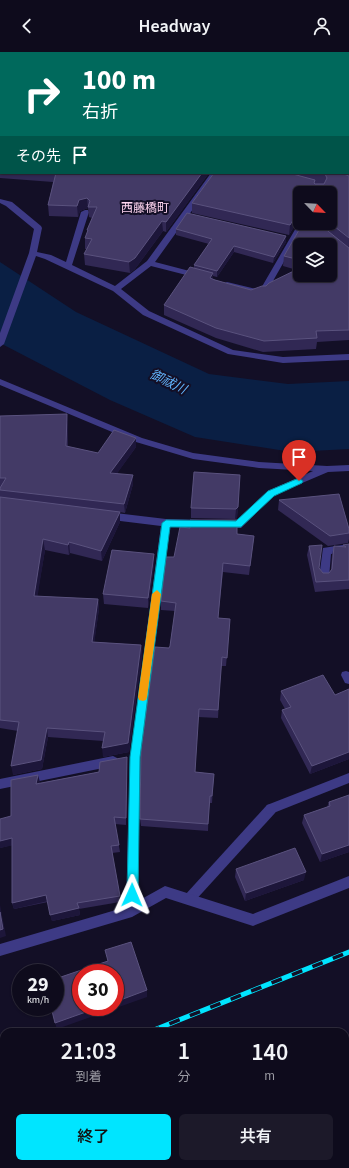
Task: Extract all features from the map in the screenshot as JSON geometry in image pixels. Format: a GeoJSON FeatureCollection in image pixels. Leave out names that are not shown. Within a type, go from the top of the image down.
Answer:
{"type":"FeatureCollection","features":[{"type":"Feature","properties":{"kind":"street"},"geometry":{"type":"LineString","coordinates":[[116,289],[150,263],[188,216],[214,174]]}},
{"type":"Feature","properties":{"kind":"street"},"geometry":{"type":"LineString","coordinates":[[0,201],[9,204],[38,228],[33,253],[0,344]]}},
{"type":"Feature","properties":{"kind":"street"},"geometry":{"type":"LineString","coordinates":[[68,267],[85,212]]}},
{"type":"Feature","properties":{"kind":"street"},"geometry":{"type":"LineString","coordinates":[[150,263],[262,293],[287,239],[295,230]]}},
{"type":"Feature","properties":{"kind":"street"},"geometry":{"type":"LineString","coordinates":[[33,253],[48,257],[116,289],[146,313],[231,352],[283,360],[349,357]]}},
{"type":"Feature","properties":{"kind":"street"},"geometry":{"type":"LineString","coordinates":[[0,382],[139,440],[193,456],[259,465],[327,469],[349,468]]}},
{"type":"Feature","properties":{"kind":"street"},"geometry":{"type":"LineString","coordinates":[[95,514],[166,523],[238,525],[271,493],[327,469]]}},
{"type":"Feature","properties":{"kind":"street"},"geometry":{"type":"LineString","coordinates":[[132,911],[135,757],[166,523]]}},
{"type":"Feature","properties":{"kind":"street"},"geometry":{"type":"LineString","coordinates":[[324,578],[326,551],[349,548]]}},
{"type":"Feature","properties":{"kind":"street"},"geometry":{"type":"LineString","coordinates":[[0,784],[135,757]]}},
{"type":"Feature","properties":{"kind":"street"},"geometry":{"type":"LineString","coordinates":[[189,899],[272,809],[349,778]]}},
{"type":"Feature","properties":{"kind":"street"},"geometry":{"type":"LineString","coordinates":[[0,950],[132,911],[165,892],[253,920],[349,882]]}},
{"type":"Feature","properties":{"kind":"water","name":"御祓川"},"geometry":{"type":"Polygon","coordinates":[[[0,262],[76,312],[209,374],[288,384],[349,381],[349,449],[292,452],[195,437],[110,400],[0,343],[0,262]]]}},
{"type":"Feature","properties":{"kind":"building"},"geometry":{"type":"Polygon","coordinates":[[[56,174],[201,174],[166,222],[162,221],[135,258],[129,262],[84,254],[92,239],[85,238],[97,207],[88,207],[90,201],[87,198],[79,200],[77,206],[48,205],[56,174]]]}},
{"type":"Feature","properties":{"kind":"building"},"geometry":{"type":"Polygon","coordinates":[[[213,174],[293,174],[315,180],[315,184],[324,184],[327,178],[325,174],[344,174],[349,176],[349,238],[337,229],[337,186],[293,186],[293,220],[290,225],[192,203],[213,174]]]}},
{"type":"Feature","properties":{"kind":"building"},"geometry":{"type":"Polygon","coordinates":[[[187,213],[286,236],[274,257],[234,246],[217,271],[194,265],[212,239],[176,229],[187,213]]]}},
{"type":"Feature","properties":{"kind":"building"},"geometry":{"type":"Polygon","coordinates":[[[299,230],[327,230],[337,238],[294,238],[299,230]]]}},
{"type":"Feature","properties":{"kind":"building"},"geometry":{"type":"Polygon","coordinates":[[[337,238],[349,248],[349,330],[316,331],[317,338],[264,341],[216,328],[164,305],[190,267],[213,273],[210,278],[215,280],[251,290],[266,286],[269,283],[293,271],[293,282],[337,282],[337,238]]]}},
{"type":"Feature","properties":{"kind":"building"},"geometry":{"type":"Polygon","coordinates":[[[293,240],[293,258],[284,256],[293,240]]]}},
{"type":"Feature","properties":{"kind":"building"},"geometry":{"type":"Polygon","coordinates":[[[67,414],[66,446],[98,453],[114,430],[136,438],[110,473],[133,475],[124,504],[0,490],[6,478],[0,478],[0,416],[67,414]]]}},
{"type":"Feature","properties":{"kind":"building"},"geometry":{"type":"Polygon","coordinates":[[[194,472],[240,475],[238,507],[236,509],[191,508],[194,472]]]}},
{"type":"Feature","properties":{"kind":"building"},"geometry":{"type":"Polygon","coordinates":[[[339,494],[349,533],[330,536],[279,500],[339,494]]]}},
{"type":"Feature","properties":{"kind":"building"},"geometry":{"type":"Polygon","coordinates":[[[0,497],[120,512],[101,551],[69,542],[68,545],[43,539],[34,596],[98,599],[92,642],[141,645],[128,743],[102,748],[105,732],[47,728],[41,760],[11,766],[19,722],[0,720],[0,497]]]}},
{"type":"Feature","properties":{"kind":"building"},"geometry":{"type":"Polygon","coordinates":[[[190,520],[237,520],[237,534],[254,536],[250,566],[223,563],[218,618],[230,619],[227,658],[222,657],[218,710],[199,709],[195,772],[214,774],[212,796],[210,796],[208,824],[140,819],[141,749],[155,647],[169,648],[170,646],[176,603],[161,601],[166,557],[174,557],[180,527],[190,528],[190,520]]]}},
{"type":"Feature","properties":{"kind":"building"},"geometry":{"type":"Polygon","coordinates":[[[349,544],[349,580],[316,582],[309,546],[322,545],[319,568],[323,573],[329,573],[332,569],[334,546],[346,547],[343,545],[349,544]]]}},
{"type":"Feature","properties":{"kind":"building"},"geometry":{"type":"Polygon","coordinates":[[[112,550],[154,554],[148,598],[103,594],[112,550]]]}},
{"type":"Feature","properties":{"kind":"building"},"geometry":{"type":"Polygon","coordinates":[[[323,675],[335,695],[349,689],[349,752],[312,766],[282,710],[291,707],[281,691],[323,675]]]}},
{"type":"Feature","properties":{"kind":"building"},"geometry":{"type":"Polygon","coordinates":[[[127,757],[126,818],[114,817],[119,845],[111,846],[120,896],[77,903],[79,908],[50,915],[46,895],[12,903],[12,838],[0,841],[0,819],[11,816],[11,780],[38,775],[36,784],[99,772],[100,762],[127,757]]]}},
{"type":"Feature","properties":{"kind":"building"},"geometry":{"type":"Polygon","coordinates":[[[349,795],[349,845],[322,854],[304,815],[330,806],[329,802],[349,795]]]}},
{"type":"Feature","properties":{"kind":"building"},"geometry":{"type":"Polygon","coordinates":[[[295,848],[306,872],[246,893],[236,869],[295,848]]]}},
{"type":"Feature","properties":{"kind":"building"},"geometry":{"type":"Polygon","coordinates":[[[0,912],[3,929],[0,930],[0,912]]]}},
{"type":"Feature","properties":{"kind":"building"},"geometry":{"type":"Polygon","coordinates":[[[131,942],[147,990],[124,999],[124,964],[99,964],[108,961],[105,950],[131,942]]]}},
{"type":"Feature","properties":{"kind":"building"},"geometry":{"type":"Polygon","coordinates":[[[72,973],[72,1016],[75,1016],[55,1023],[53,1016],[64,1016],[64,976],[72,973]]]}},
{"type":"Feature","properties":{"kind":"railway"},"geometry":{"type":"LineString","coordinates":[[159,1028],[349,952]]}},
{"type":"Feature","properties":{"kind":"slow traffic"},"geometry":{"type":"LineString","coordinates":[[143,697],[157,594]]}},
{"type":"Feature","properties":{"kind":"district","name":"西藤橋町"},"geometry":{"type":"Point","coordinates":[145,208]}},
{"type":"Feature","properties":{"kind":"route"},"geometry":{"type":"LineString","coordinates":[[132,895],[135,757],[166,523],[238,525],[271,493],[299,481]]}}]}
